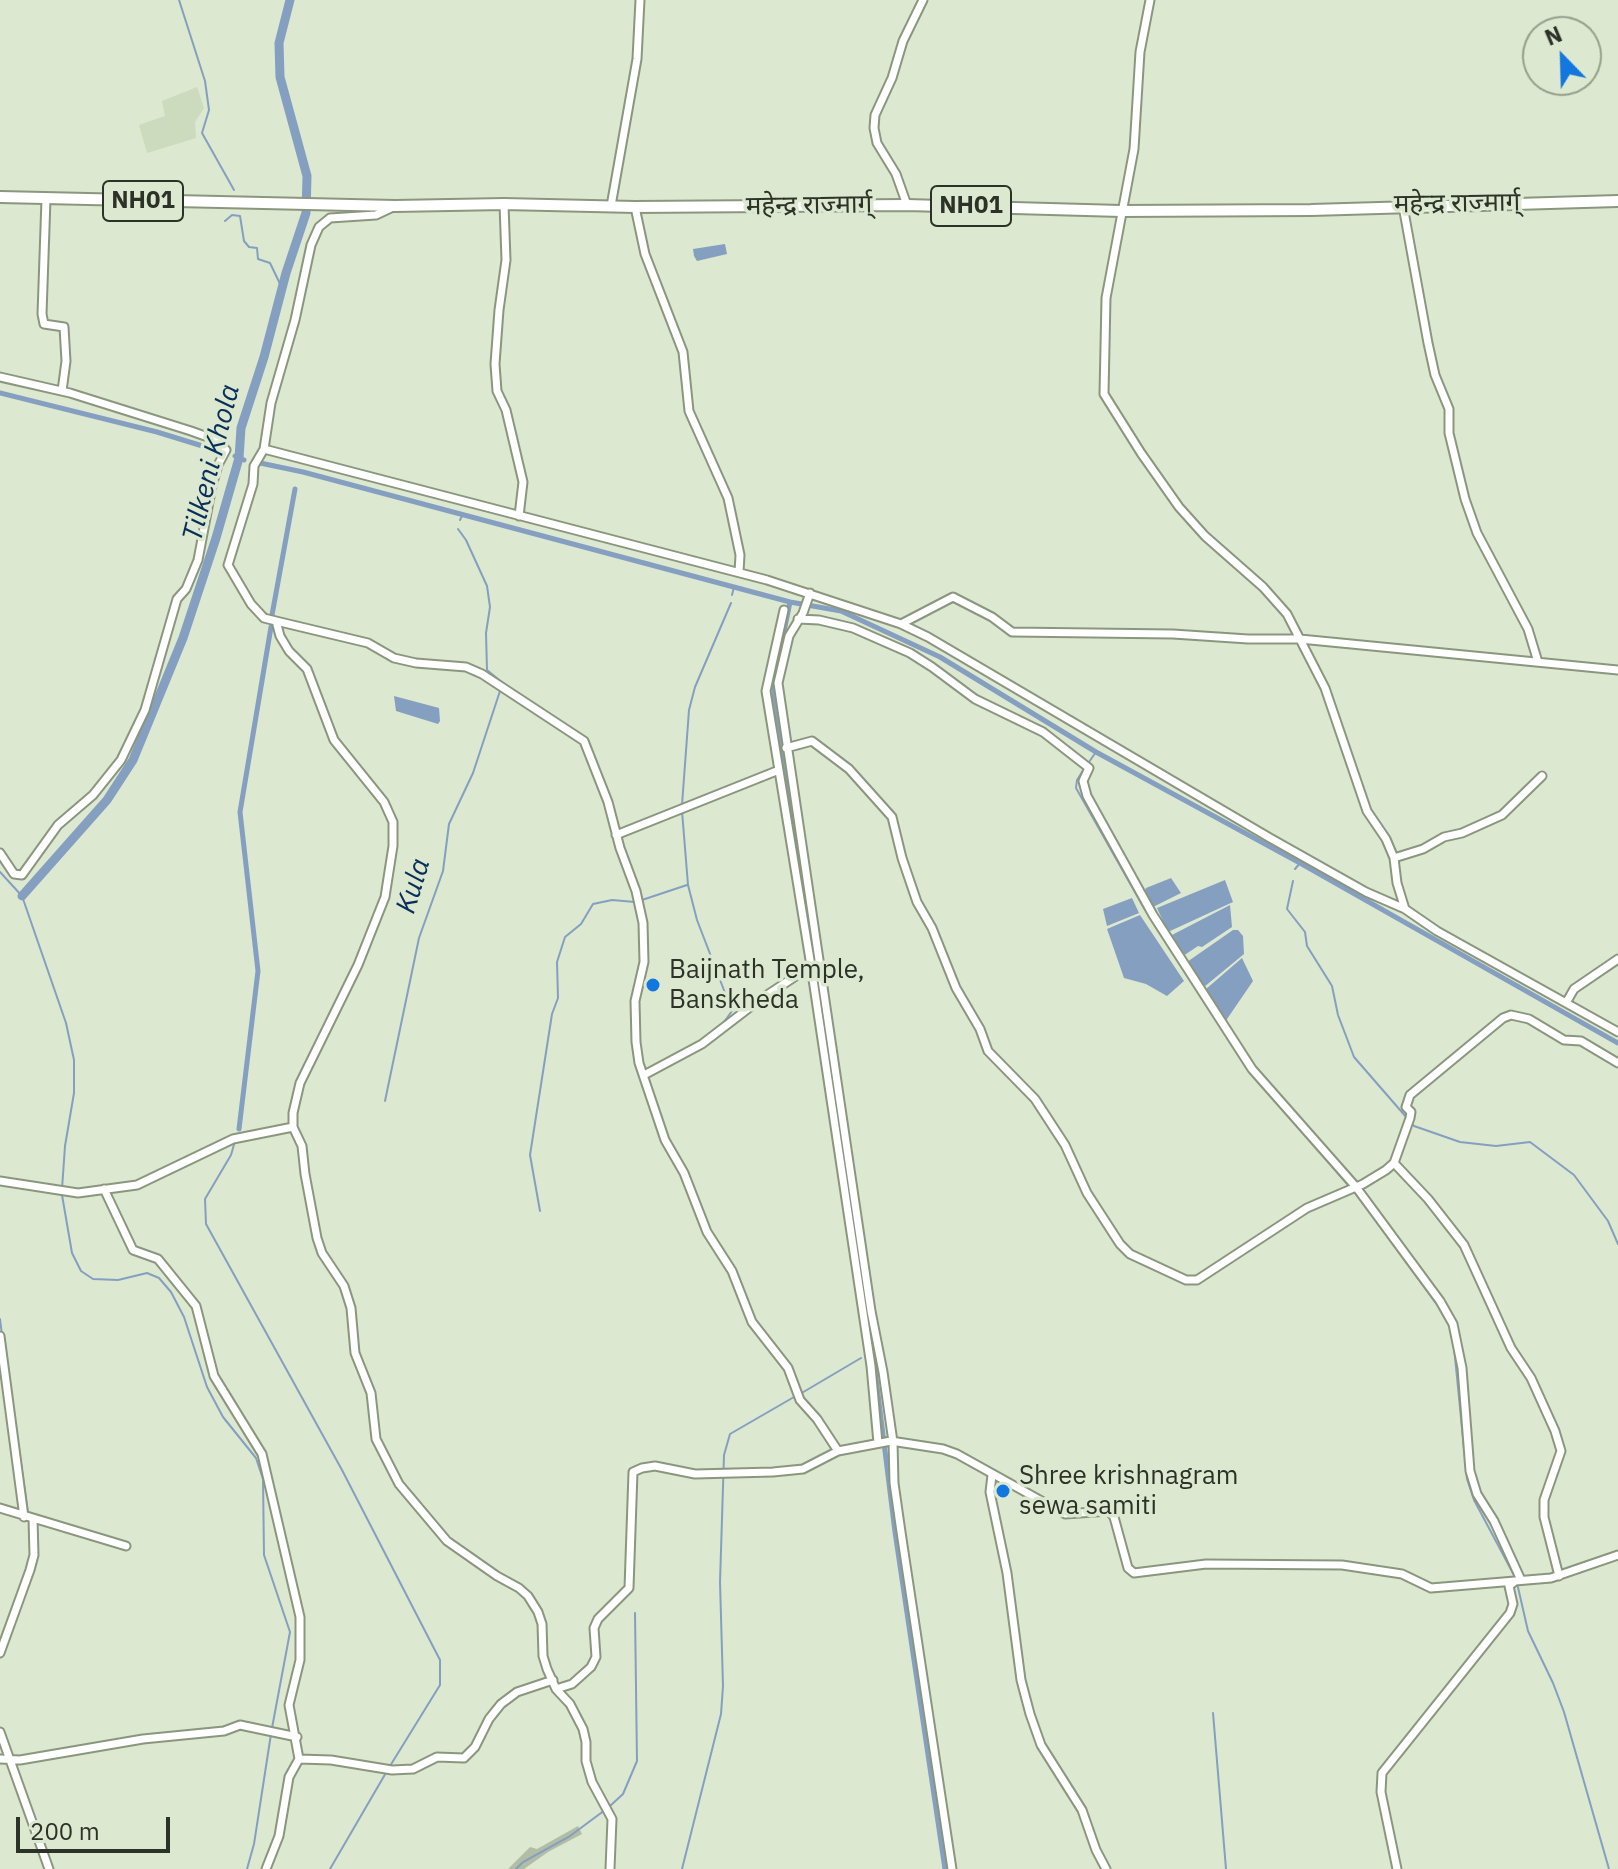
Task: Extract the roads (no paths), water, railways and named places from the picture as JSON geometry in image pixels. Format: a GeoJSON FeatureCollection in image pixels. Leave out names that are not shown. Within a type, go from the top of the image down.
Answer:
{"type":"FeatureCollection","features":[{"type":"Feature","properties":{"kind":"highway","name":"महेन्द्र राज्मार्ग्"},"geometry":{"type":"LineString","coordinates":[[0,197],[395,206],[907,205],[1121,211],[1311,210],[1618,201]]}},
{"type":"Feature","properties":{"kind":"street"},"geometry":{"type":"LineString","coordinates":[[611,206],[637,59],[640,0]]}},
{"type":"Feature","properties":{"kind":"street"},"geometry":{"type":"LineString","coordinates":[[907,205],[896,174],[877,143],[875,115],[892,78],[903,41],[923,0]]}},
{"type":"Feature","properties":{"kind":"street"},"geometry":{"type":"LineString","coordinates":[[1150,0],[1140,52],[1134,149],[1106,298],[1104,394],[1179,507],[1287,614],[1325,688],[1367,811],[1386,839],[1394,858],[1405,909]]}},
{"type":"Feature","properties":{"kind":"street"},"geometry":{"type":"LineString","coordinates":[[46,199],[42,314],[44,324],[64,327],[66,361],[62,391]]}},
{"type":"Feature","properties":{"kind":"street"},"geometry":{"type":"LineString","coordinates":[[504,204],[506,260],[495,364],[497,391],[506,410],[523,482],[519,516]]}},
{"type":"Feature","properties":{"kind":"street"},"geometry":{"type":"LineString","coordinates":[[395,206],[376,215],[330,218],[319,227],[311,245],[295,320],[271,403],[264,449],[254,466],[253,484],[228,565],[251,604],[264,618],[368,643],[394,658],[466,667],[482,674],[584,741],[608,802],[643,923],[644,962],[635,1001],[634,1023],[637,1052],[665,1140],[684,1173],[707,1232],[732,1271],[752,1322],[788,1368],[800,1400],[838,1451]]}},
{"type":"Feature","properties":{"kind":"street"},"geometry":{"type":"LineString","coordinates":[[1403,206],[1428,343],[1435,375],[1449,409],[1449,433],[1465,499],[1477,533],[1528,629],[1538,662]]}},
{"type":"Feature","properties":{"kind":"street"},"geometry":{"type":"LineString","coordinates":[[635,207],[645,254],[683,352],[689,411],[728,498],[740,555],[739,572]]}},
{"type":"Feature","properties":{"kind":"street"},"geometry":{"type":"LineString","coordinates":[[0,377],[62,391],[216,440],[226,450],[212,486],[198,560],[186,589],[177,599],[145,710],[121,760],[93,795],[58,825],[22,875],[14,874],[0,853]]}},
{"type":"Feature","properties":{"kind":"street"},"geometry":{"type":"LineString","coordinates":[[264,449],[739,572],[809,597],[901,624],[1366,892],[1405,909],[1437,931],[1618,1032]]}},
{"type":"Feature","properties":{"kind":"street"},"geometry":{"type":"LineString","coordinates":[[809,597],[789,636],[778,683],[892,1442],[899,1520],[952,1869]]}},
{"type":"Feature","properties":{"kind":"street"},"geometry":{"type":"LineString","coordinates":[[901,624],[953,597],[992,617],[1012,632],[1300,639],[1618,670]]}},
{"type":"Feature","properties":{"kind":"street"},"geometry":{"type":"LineString","coordinates":[[784,610],[766,691],[871,1366],[878,1443]]}},
{"type":"Feature","properties":{"kind":"street"},"geometry":{"type":"LineString","coordinates":[[798,619],[819,620],[853,628],[910,653],[975,699],[1043,732],[1089,768],[1083,781],[1087,796],[1175,949],[1252,1069],[1353,1189],[1440,1301],[1453,1324],[1462,1368],[1470,1471],[1477,1494],[1494,1521],[1517,1581]]}},
{"type":"Feature","properties":{"kind":"street"},"geometry":{"type":"LineString","coordinates":[[276,621],[289,651],[307,669],[334,740],[384,802],[393,822],[393,846],[385,897],[358,965],[300,1083],[293,1113],[293,1127],[302,1146],[317,1238],[322,1253],[344,1286],[351,1308],[355,1353],[371,1393],[376,1439],[399,1484],[447,1541],[528,1596],[542,1624],[543,1656],[556,1689],[570,1704],[583,1729],[592,1782],[612,1819],[610,1869]]}},
{"type":"Feature","properties":{"kind":"street"},"geometry":{"type":"LineString","coordinates":[[786,748],[812,741],[849,769],[892,817],[917,902],[988,1051],[1035,1099],[1065,1145],[1087,1193],[1120,1244],[1130,1254],[1186,1280],[1197,1280],[1307,1208],[1353,1189],[1394,1163],[1411,1112],[1406,1107],[1410,1095],[1503,1018],[1511,1015],[1529,1019],[1564,1040],[1581,1041],[1618,1063]]}},
{"type":"Feature","properties":{"kind":"street"},"geometry":{"type":"LineString","coordinates":[[616,835],[779,770]]}},
{"type":"Feature","properties":{"kind":"street"},"geometry":{"type":"LineString","coordinates":[[1394,858],[1502,815],[1542,776]]}},
{"type":"Feature","properties":{"kind":"street"},"geometry":{"type":"LineString","coordinates":[[1566,1003],[1574,989],[1618,959]]}},
{"type":"Feature","properties":{"kind":"street"},"geometry":{"type":"LineString","coordinates":[[644,1075],[702,1044],[811,966]]}},
{"type":"Feature","properties":{"kind":"street"},"geometry":{"type":"LineString","coordinates":[[0,1181],[78,1193],[137,1185],[236,1138],[293,1127]]}},
{"type":"Feature","properties":{"kind":"street"},"geometry":{"type":"LineString","coordinates":[[1394,1163],[1428,1199],[1464,1245],[1511,1348],[1531,1378],[1555,1431],[1561,1451],[1544,1500],[1544,1517],[1559,1576]]}},
{"type":"Feature","properties":{"kind":"street"},"geometry":{"type":"LineString","coordinates":[[104,1189],[133,1250],[158,1259],[196,1306],[214,1376],[262,1454],[300,1617],[300,1660],[289,1705],[299,1759],[289,1777],[279,1836],[266,1869]]}},
{"type":"Feature","properties":{"kind":"street"},"geometry":{"type":"LineString","coordinates":[[0,1336],[34,1555],[0,1653]]}},
{"type":"Feature","properties":{"kind":"street"},"geometry":{"type":"LineString","coordinates":[[556,1689],[572,1684],[591,1667],[596,1657],[594,1628],[598,1619],[629,1588],[633,1472],[655,1466],[695,1474],[773,1472],[803,1469],[838,1451],[878,1443],[905,1441],[943,1449],[1065,1514],[1109,1511],[1114,1517],[1128,1568],[1134,1573],[1206,1564],[1245,1563],[1365,1568],[1402,1574],[1431,1588],[1559,1576],[1618,1555]]}},
{"type":"Feature","properties":{"kind":"street"},"geometry":{"type":"LineString","coordinates":[[992,1475],[990,1492],[1007,1573],[1021,1680],[1030,1714],[1041,1745],[1082,1810],[1106,1869]]}},
{"type":"Feature","properties":{"kind":"street"},"geometry":{"type":"LineString","coordinates":[[0,1508],[126,1546]]}},
{"type":"Feature","properties":{"kind":"street"},"geometry":{"type":"LineString","coordinates":[[1397,1869],[1381,1792],[1382,1773],[1510,1613],[1513,1604],[1509,1586],[1517,1581]]}},
{"type":"Feature","properties":{"kind":"street"},"geometry":{"type":"LineString","coordinates":[[299,1759],[331,1760],[388,1770],[413,1769],[437,1757],[464,1758],[475,1747],[489,1719],[501,1704],[517,1692],[553,1680]]}},
{"type":"Feature","properties":{"kind":"street"},"geometry":{"type":"LineString","coordinates":[[0,1759],[224,1731],[240,1725],[297,1737]]}},
{"type":"Feature","properties":{"kind":"street"},"geometry":{"type":"LineString","coordinates":[[0,1732],[49,1869]]}},
{"type":"Feature","properties":{"kind":"water"},"geometry":{"type":"Polygon","coordinates":[[[725,244],[727,254],[697,261],[694,256],[693,249],[725,244]]]}},
{"type":"Feature","properties":{"kind":"water"},"geometry":{"type":"Polygon","coordinates":[[[394,696],[439,708],[440,721],[438,724],[396,711],[394,696]]]}},
{"type":"Feature","properties":{"kind":"water"},"geometry":{"type":"Polygon","coordinates":[[[1171,878],[1181,893],[1153,907],[1144,892],[1146,888],[1171,878]]]}},
{"type":"Feature","properties":{"kind":"water"},"geometry":{"type":"Polygon","coordinates":[[[1225,880],[1233,902],[1168,932],[1157,908],[1225,880]]]}},
{"type":"Feature","properties":{"kind":"water"},"geometry":{"type":"Polygon","coordinates":[[[1132,898],[1139,913],[1107,926],[1103,909],[1132,898]]]}},
{"type":"Feature","properties":{"kind":"water"},"geometry":{"type":"Polygon","coordinates":[[[1230,905],[1232,927],[1183,956],[1170,936],[1230,905]]]}},
{"type":"Feature","properties":{"kind":"water"},"geometry":{"type":"Polygon","coordinates":[[[1140,915],[1184,981],[1167,996],[1146,984],[1124,978],[1107,929],[1140,915]]]}},
{"type":"Feature","properties":{"kind":"water"},"geometry":{"type":"Polygon","coordinates":[[[1233,930],[1238,930],[1243,936],[1244,954],[1204,987],[1187,962],[1233,930]]]}},
{"type":"Feature","properties":{"kind":"water"},"geometry":{"type":"Polygon","coordinates":[[[1242,958],[1253,981],[1225,1022],[1206,989],[1242,958]]]}},
{"type":"Feature","properties":{"kind":"waterway"},"geometry":{"type":"LineString","coordinates":[[179,0],[205,81],[209,110],[202,133],[234,190]]}},
{"type":"Feature","properties":{"kind":"waterway","name":"Tilkeni Khola"},"geometry":{"type":"LineString","coordinates":[[22,896],[107,800],[133,760],[183,638],[216,538],[239,458],[241,428],[306,213],[307,176],[280,77],[279,43],[290,0]]}},
{"type":"Feature","properties":{"kind":"waterway"},"geometry":{"type":"LineString","coordinates":[[225,221],[232,215],[240,216],[244,241],[249,247],[257,248],[258,259],[270,263],[282,288]]}},
{"type":"Feature","properties":{"kind":"waterway"},"geometry":{"type":"LineString","coordinates":[[0,393],[157,432],[222,452]]}},
{"type":"Feature","properties":{"kind":"waterway","name":"Tilkeni Khola"},"geometry":{"type":"LineString","coordinates":[[235,456],[244,460]]}},
{"type":"Feature","properties":{"kind":"waterway"},"geometry":{"type":"LineString","coordinates":[[260,463],[790,602],[841,611],[940,657],[1096,752],[1618,1043]]}},
{"type":"Feature","properties":{"kind":"waterway"},"geometry":{"type":"LineString","coordinates":[[272,615],[295,489]]}},
{"type":"Feature","properties":{"kind":"waterway","name":"Kula"},"geometry":{"type":"LineString","coordinates":[[460,520],[463,514]]}},
{"type":"Feature","properties":{"kind":"waterway","name":"Kula"},"geometry":{"type":"LineString","coordinates":[[458,529],[487,586],[490,607],[486,633],[487,670],[504,684]]}},
{"type":"Feature","properties":{"kind":"waterway"},"geometry":{"type":"LineString","coordinates":[[732,595],[734,587]]}},
{"type":"Feature","properties":{"kind":"waterway"},"geometry":{"type":"LineString","coordinates":[[790,602],[774,694],[857,1249]]}},
{"type":"Feature","properties":{"kind":"waterway"},"geometry":{"type":"LineString","coordinates":[[682,805],[689,710],[695,687],[731,603]]}},
{"type":"Feature","properties":{"kind":"waterway"},"geometry":{"type":"LineString","coordinates":[[239,1129],[258,971],[240,812],[271,627]]}},
{"type":"Feature","properties":{"kind":"waterway","name":"Kula"},"geometry":{"type":"LineString","coordinates":[[385,1101],[419,938],[443,871],[449,824],[473,773],[501,688]]}},
{"type":"Feature","properties":{"kind":"waterway"},"geometry":{"type":"LineString","coordinates":[[1089,762],[1096,752]]}},
{"type":"Feature","properties":{"kind":"waterway"},"geometry":{"type":"LineString","coordinates":[[1084,769],[1076,788],[1144,908],[1249,1071],[1349,1186]]}},
{"type":"Feature","properties":{"kind":"waterway"},"geometry":{"type":"LineString","coordinates":[[682,811],[688,885],[697,920],[732,1011],[721,1026]]}},
{"type":"Feature","properties":{"kind":"waterway"},"geometry":{"type":"LineString","coordinates":[[1295,869],[1300,863]]}},
{"type":"Feature","properties":{"kind":"waterway","name":"Tilkeni Khola"},"geometry":{"type":"LineString","coordinates":[[0,872],[22,896],[66,1023],[74,1060],[74,1093],[62,1189]]}},
{"type":"Feature","properties":{"kind":"waterway"},"geometry":{"type":"LineString","coordinates":[[1293,881],[1287,909],[1305,932],[1307,946],[1332,986],[1338,1015],[1354,1057],[1407,1118]]}},
{"type":"Feature","properties":{"kind":"waterway"},"geometry":{"type":"LineString","coordinates":[[642,900],[687,885]]}},
{"type":"Feature","properties":{"kind":"waterway"},"geometry":{"type":"LineString","coordinates":[[540,1211],[530,1155],[552,1014],[558,998],[557,962],[565,937],[581,924],[593,904],[612,900],[635,902]]}},
{"type":"Feature","properties":{"kind":"waterway"},"geometry":{"type":"LineString","coordinates":[[1411,1123],[1460,1142],[1496,1146],[1530,1142],[1574,1175],[1608,1221],[1618,1244]]}},
{"type":"Feature","properties":{"kind":"waterway"},"geometry":{"type":"LineString","coordinates":[[235,1141],[231,1155],[205,1199],[206,1224],[342,1470],[440,1660],[440,1685],[390,1766]]}},
{"type":"Feature","properties":{"kind":"waterway"},"geometry":{"type":"LineString","coordinates":[[1354,1191],[1438,1306],[1451,1329]]}},
{"type":"Feature","properties":{"kind":"waterway","name":"Tilkeni Khola"},"geometry":{"type":"LineString","coordinates":[[62,1195],[72,1253],[81,1271],[93,1279],[118,1280],[147,1273],[159,1278],[171,1292],[184,1317],[207,1387],[223,1417],[256,1458],[263,1479],[264,1555],[290,1632],[272,1728]]}},
{"type":"Feature","properties":{"kind":"waterway"},"geometry":{"type":"LineString","coordinates":[[0,1319],[2,1335]]}},
{"type":"Feature","properties":{"kind":"waterway"},"geometry":{"type":"LineString","coordinates":[[1454,1347],[1467,1479],[1474,1500],[1515,1577]]}},
{"type":"Feature","properties":{"kind":"waterway"},"geometry":{"type":"LineString","coordinates":[[800,1394],[861,1358]]}},
{"type":"Feature","properties":{"kind":"waterway"},"geometry":{"type":"LineString","coordinates":[[874,1362],[895,1532],[945,1869]]}},
{"type":"Feature","properties":{"kind":"waterway"},"geometry":{"type":"LineString","coordinates":[[682,1869],[721,1714],[720,1582],[724,1455],[730,1434],[794,1397]]}},
{"type":"Feature","properties":{"kind":"waterway"},"geometry":{"type":"LineString","coordinates":[[12,1400],[28,1513]]}},
{"type":"Feature","properties":{"kind":"waterway"},"geometry":{"type":"LineString","coordinates":[[1517,1583],[1528,1631],[1564,1712],[1609,1869]]}},
{"type":"Feature","properties":{"kind":"waterway"},"geometry":{"type":"LineString","coordinates":[[610,1806],[623,1794],[637,1761],[635,1613]]}},
{"type":"Feature","properties":{"kind":"waterway"},"geometry":{"type":"LineString","coordinates":[[1213,1713],[1226,1869]]}},
{"type":"Feature","properties":{"kind":"waterway","name":"Tilkeni Khola"},"geometry":{"type":"LineString","coordinates":[[247,1869],[254,1844],[271,1734]]}},
{"type":"Feature","properties":{"kind":"waterway"},"geometry":{"type":"LineString","coordinates":[[330,1869],[387,1771]]}},
{"type":"Feature","properties":{"kind":"waterway"},"geometry":{"type":"LineString","coordinates":[[516,1869],[605,1810]]}},
{"type":"Feature","properties":{"kind":"place","name":"Baijnath Temple, Banskheda"},"geometry":{"type":"Point","coordinates":[653,985]}},
{"type":"Feature","properties":{"kind":"place","name":"Shree krishnagram sewa samiti"},"geometry":{"type":"Point","coordinates":[1003,1491]}}]}
